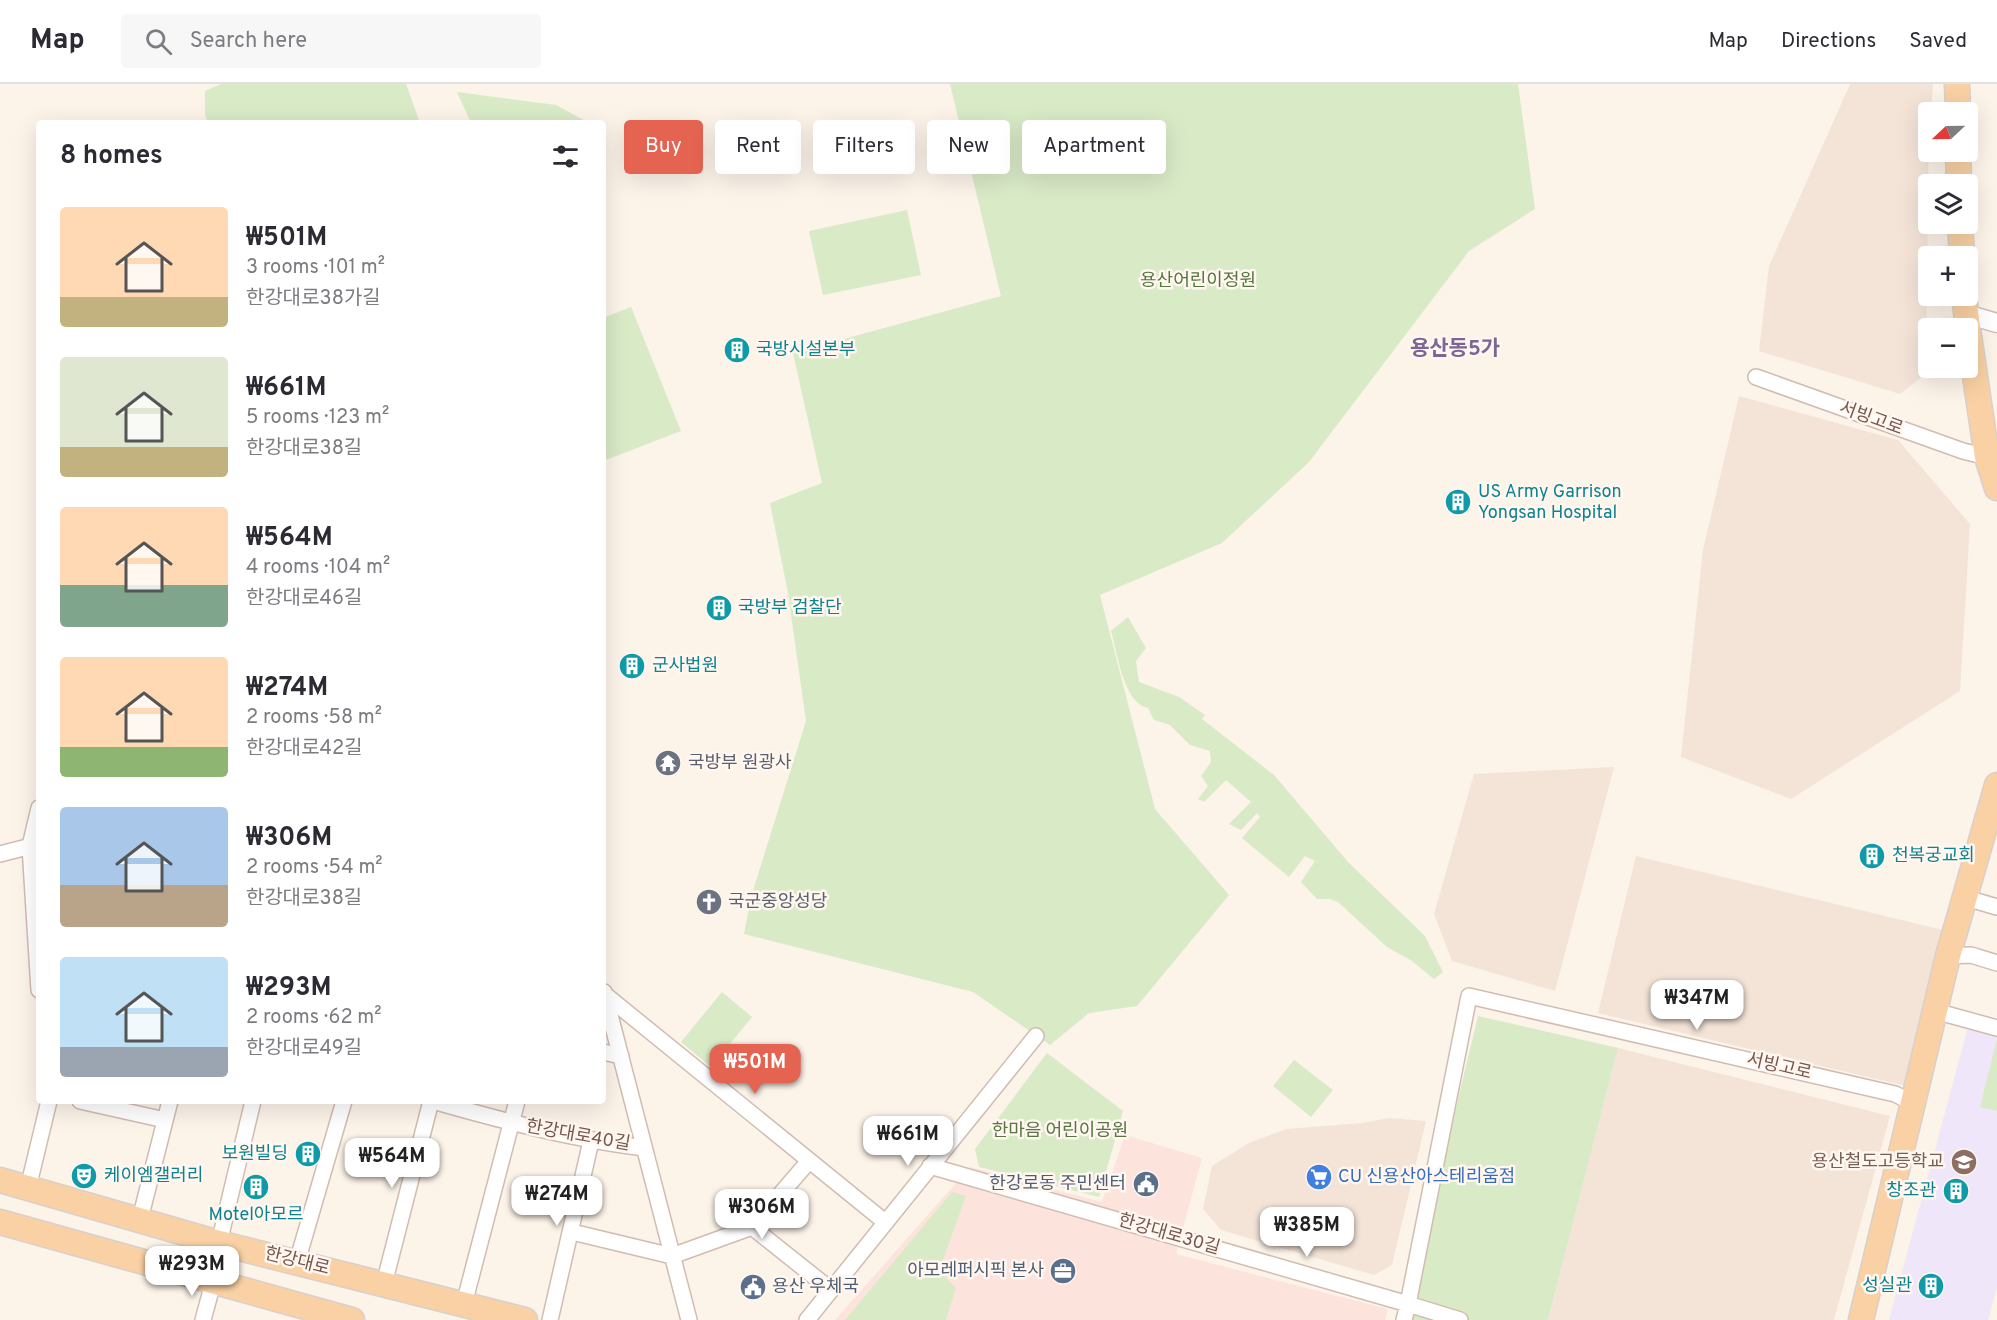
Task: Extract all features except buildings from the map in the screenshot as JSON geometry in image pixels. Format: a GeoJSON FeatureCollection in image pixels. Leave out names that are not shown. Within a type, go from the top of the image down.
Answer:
{"type":"FeatureCollection","features":[{"type":"Feature","properties":{"kind":"main road"},"geometry":{"type":"LineString","coordinates":[[1957,84],[1958,102]]}},
{"type":"Feature","properties":{"kind":"main road"},"geometry":{"type":"LineString","coordinates":[[1967,317],[1988,456],[1997,488]]}},
{"type":"Feature","properties":{"kind":"main road"},"geometry":{"type":"LineString","coordinates":[[1860,1320],[1963,897],[1997,784]]}},
{"type":"Feature","properties":{"kind":"main road","name":"한강대로"},"geometry":{"type":"LineString","coordinates":[[0,1180],[219,1243],[525,1320]]}},
{"type":"Feature","properties":{"kind":"main road"},"geometry":{"type":"LineString","coordinates":[[0,1222],[352,1320]]}},
{"type":"Feature","properties":{"kind":"street"},"geometry":{"type":"LineString","coordinates":[[1967,317],[1997,323]]}},
{"type":"Feature","properties":{"kind":"street","name":"서빙고로"},"geometry":{"type":"LineString","coordinates":[[1756,377],[1963,451],[1988,456]]}},
{"type":"Feature","properties":{"kind":"street"},"geometry":{"type":"LineString","coordinates":[[0,854],[35,845],[36,876]]}},
{"type":"Feature","properties":{"kind":"street"},"geometry":{"type":"LineString","coordinates":[[1963,897],[1997,907]]}},
{"type":"Feature","properties":{"kind":"street"},"geometry":{"type":"LineString","coordinates":[[1948,956],[1971,955],[1997,963]]}},
{"type":"Feature","properties":{"kind":"street"},"geometry":{"type":"LineString","coordinates":[[606,993],[885,1222]]}},
{"type":"Feature","properties":{"kind":"street","name":"서빙고로"},"geometry":{"type":"LineString","coordinates":[[1408,1304],[1468,996],[1895,1094],[1913,1103]]}},
{"type":"Feature","properties":{"kind":"street","name":"한강대로40길"},"geometry":{"type":"LineString","coordinates":[[606,999],[689,1320]]}},
{"type":"Feature","properties":{"kind":"street"},"geometry":{"type":"LineString","coordinates":[[1935,1011],[1997,1028]]}},
{"type":"Feature","properties":{"kind":"street"},"geometry":{"type":"LineString","coordinates":[[807,1320],[1036,1036]]}},
{"type":"Feature","properties":{"kind":"street"},"geometry":{"type":"LineString","coordinates":[[606,1053],[621,1056]]}},
{"type":"Feature","properties":{"kind":"street"},"geometry":{"type":"LineString","coordinates":[[28,1188],[48,1104]]}},
{"type":"Feature","properties":{"kind":"street"},"geometry":{"type":"LineString","coordinates":[[93,1104],[165,1120]]}},
{"type":"Feature","properties":{"kind":"street"},"geometry":{"type":"LineString","coordinates":[[140,1219],[169,1104]]}},
{"type":"Feature","properties":{"kind":"street"},"geometry":{"type":"LineString","coordinates":[[219,1243],[252,1104]]}},
{"type":"Feature","properties":{"kind":"street"},"geometry":{"type":"LineString","coordinates":[[297,1262],[343,1104]]}},
{"type":"Feature","properties":{"kind":"street"},"geometry":{"type":"LineString","coordinates":[[384,1284],[431,1104]]}},
{"type":"Feature","properties":{"kind":"street","name":"한강대로40길"},"geometry":{"type":"LineString","coordinates":[[442,1104],[511,1124],[591,1141],[645,1148]]}},
{"type":"Feature","properties":{"kind":"street"},"geometry":{"type":"LineString","coordinates":[[464,1304],[516,1104]]}},
{"type":"Feature","properties":{"kind":"street"},"geometry":{"type":"LineString","coordinates":[[550,1320],[591,1141]]}},
{"type":"Feature","properties":{"kind":"street"},"geometry":{"type":"LineString","coordinates":[[572,1232],[672,1256],[752,1227],[809,1161]]}},
{"type":"Feature","properties":{"kind":"street","name":"한강대로30길"},"geometry":{"type":"LineString","coordinates":[[930,1166],[1460,1320]]}},
{"type":"Feature","properties":{"kind":"street"},"geometry":{"type":"LineString","coordinates":[[752,1227],[831,1290]]}},
{"type":"Feature","properties":{"kind":"street"},"geometry":{"type":"LineString","coordinates":[[203,1320],[213,1283]]}},
{"type":"Feature","properties":{"kind":"street"},"geometry":{"type":"LineString","coordinates":[[1404,1320],[1408,1304]]}},
{"type":"Feature","properties":{"kind":"shaded area"},"geometry":{"type":"Polygon","coordinates":[[[1850,84],[1933,84],[1932,102],[1918,102],[1918,162],[1928,162],[1928,174],[1918,174],[1918,234],[1928,234],[1927,246],[1918,246],[1918,306],[1927,306],[1927,318],[1918,318],[1918,378],[1921,378],[1900,394],[1759,351],[1769,266],[1850,84]]]}},
{"type":"Feature","properties":{"kind":"shaded area"},"geometry":{"type":"Polygon","coordinates":[[[1739,396],[1898,440],[1970,524],[1960,691],[1791,799],[1681,757],[1703,550],[1739,396]]]}},
{"type":"Feature","properties":{"kind":"shaded area"},"geometry":{"type":"Polygon","coordinates":[[[1614,767],[1555,991],[1452,961],[1434,914],[1474,774],[1614,767]]]}},
{"type":"Feature","properties":{"kind":"shaded area"},"geometry":{"type":"Polygon","coordinates":[[[1636,856],[1943,930],[1906,1086],[1598,1013],[1636,856]]]}},
{"type":"Feature","properties":{"kind":"shaded area","name":"용산철도고등학교"},"geometry":{"type":"Polygon","coordinates":[[[1968,1027],[1997,1036],[1997,1287],[1988,1320],[1889,1320],[1968,1027]]]}},
{"type":"Feature","properties":{"kind":"shaded area"},"geometry":{"type":"Polygon","coordinates":[[[1618,1048],[1890,1116],[1834,1320],[1548,1320],[1618,1048]]]}},
{"type":"Feature","properties":{"kind":"shaded area"},"geometry":{"type":"Polygon","coordinates":[[[1389,1118],[1426,1121],[1392,1265],[1374,1275],[1221,1230],[1203,1209],[1212,1166],[1249,1143],[1286,1129],[1363,1123],[1389,1118]]]}},
{"type":"Feature","properties":{"kind":"shaded area"},"geometry":{"type":"Polygon","coordinates":[[[1125,1135],[1202,1158],[1176,1254],[1388,1309],[1385,1320],[835,1320],[970,1167],[1102,1202],[1125,1135]]]}},
{"type":"Feature","properties":{"kind":"green space"},"geometry":{"type":"Polygon","coordinates":[[[221,84],[406,84],[419,120],[207,120],[205,91],[221,84]]]}},
{"type":"Feature","properties":{"kind":"green space","name":"용산어린이정원"},"geometry":{"type":"Polygon","coordinates":[[[950,84],[1518,84],[1535,209],[1469,251],[1309,462],[1222,543],[1100,595],[1155,809],[1229,895],[1137,1006],[1089,1013],[1050,1045],[973,992],[744,934],[751,897],[806,721],[788,593],[770,503],[822,483],[793,353],[1001,296],[972,174],[1010,174],[1010,120],[959,120],[950,84]]]}},
{"type":"Feature","properties":{"kind":"green space"},"geometry":{"type":"Polygon","coordinates":[[[457,92],[556,105],[584,120],[470,120],[457,92]]]}},
{"type":"Feature","properties":{"kind":"green space"},"geometry":{"type":"Polygon","coordinates":[[[907,210],[921,275],[823,295],[809,231],[907,210]]]}},
{"type":"Feature","properties":{"kind":"green space"},"geometry":{"type":"Polygon","coordinates":[[[631,307],[681,431],[606,460],[606,317],[631,307]]]}},
{"type":"Feature","properties":{"kind":"green space"},"geometry":{"type":"Polygon","coordinates":[[[1128,617],[1146,648],[1136,661],[1139,682],[1179,697],[1205,715],[1202,719],[1274,775],[1348,862],[1425,936],[1443,972],[1434,979],[1412,961],[1387,947],[1338,902],[1330,899],[1317,899],[1301,882],[1315,861],[1305,856],[1289,877],[1242,838],[1260,817],[1257,813],[1241,830],[1229,824],[1251,802],[1226,780],[1204,802],[1198,799],[1208,786],[1201,776],[1211,762],[1210,751],[1190,745],[1170,725],[1154,720],[1148,708],[1140,704],[1127,688],[1111,631],[1128,617]]]}},
{"type":"Feature","properties":{"kind":"green space"},"geometry":{"type":"Polygon","coordinates":[[[722,992],[752,1017],[711,1067],[681,1042],[722,992]]]}},
{"type":"Feature","properties":{"kind":"green space"},"geometry":{"type":"Polygon","coordinates":[[[1478,1016],[1618,1048],[1548,1320],[1405,1320],[1478,1016]]]}},
{"type":"Feature","properties":{"kind":"green space"},"geometry":{"type":"Polygon","coordinates":[[[1997,1039],[1997,1111],[1980,1107],[1997,1039]]]}},
{"type":"Feature","properties":{"kind":"green space","name":"한마음 어린이공원"},"geometry":{"type":"Polygon","coordinates":[[[1047,1053],[1123,1111],[1099,1197],[979,1167],[975,1149],[1047,1053]]]}},
{"type":"Feature","properties":{"kind":"green space"},"geometry":{"type":"Polygon","coordinates":[[[1294,1060],[1333,1090],[1311,1117],[1273,1086],[1294,1060]]]}},
{"type":"Feature","properties":{"kind":"green space"},"geometry":{"type":"Polygon","coordinates":[[[952,1192],[966,1196],[939,1271],[956,1288],[946,1320],[845,1320],[952,1192]]]}},
{"type":"Feature","properties":{"kind":"place","name":"국방시설본부"},"geometry":{"type":"Point","coordinates":[737,350]}},
{"type":"Feature","properties":{"kind":"place","name":"US Army Garrison Yongsan Hospital"},"geometry":{"type":"Point","coordinates":[1458,502]}},
{"type":"Feature","properties":{"kind":"place","name":"국방부 검찰단"},"geometry":{"type":"Point","coordinates":[719,608]}},
{"type":"Feature","properties":{"kind":"place","name":"군사법원"},"geometry":{"type":"Point","coordinates":[632,666]}},
{"type":"Feature","properties":{"kind":"place","name":"국방부 원광사"},"geometry":{"type":"Point","coordinates":[668,763]}},
{"type":"Feature","properties":{"kind":"place","name":"천복궁교회"},"geometry":{"type":"Point","coordinates":[1872,856]}},
{"type":"Feature","properties":{"kind":"place","name":"국군중앙성당"},"geometry":{"type":"Point","coordinates":[709,902]}},
{"type":"Feature","properties":{"kind":"place","name":"보원빌딩"},"geometry":{"type":"Point","coordinates":[308,1154]}},
{"type":"Feature","properties":{"kind":"place","name":"용산철도고등학교"},"geometry":{"type":"Point","coordinates":[1964,1162]}},
{"type":"Feature","properties":{"kind":"place","name":"케이엠갤러리"},"geometry":{"type":"Point","coordinates":[84,1176]}},
{"type":"Feature","properties":{"kind":"place","name":"CU 신용산아스테리움점"},"geometry":{"type":"Point","coordinates":[1319,1177]}},
{"type":"Feature","properties":{"kind":"place","name":"한강로동 주민센터"},"geometry":{"type":"Point","coordinates":[1146,1184]}},
{"type":"Feature","properties":{"kind":"place","name":"Motel아모르"},"geometry":{"type":"Point","coordinates":[256,1187]}},
{"type":"Feature","properties":{"kind":"place","name":"창조관"},"geometry":{"type":"Point","coordinates":[1956,1191]}},
{"type":"Feature","properties":{"kind":"place","name":"아모레퍼시픽 본사"},"geometry":{"type":"Point","coordinates":[1063,1271]}},
{"type":"Feature","properties":{"kind":"place","name":"성실관"},"geometry":{"type":"Point","coordinates":[1931,1286]}},
{"type":"Feature","properties":{"kind":"place","name":"용산 우체국"},"geometry":{"type":"Point","coordinates":[753,1287]}},
{"type":"Feature","properties":{"kind":"district","name":"용산동5가"},"geometry":{"type":"Point","coordinates":[1455,349]}}]}
